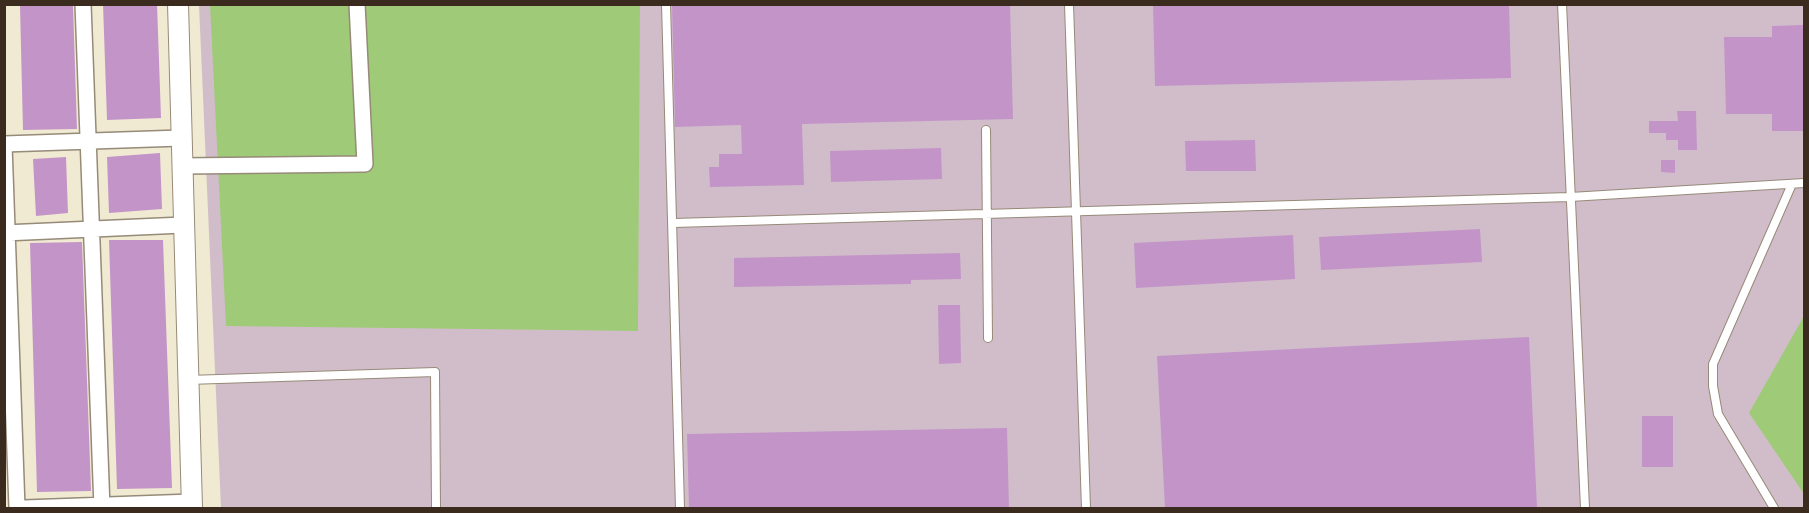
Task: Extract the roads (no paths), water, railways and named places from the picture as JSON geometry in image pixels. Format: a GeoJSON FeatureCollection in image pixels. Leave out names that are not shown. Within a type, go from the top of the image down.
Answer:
{"type":"FeatureCollection","features":[{"type":"Feature","properties":{"kind":"street"},"geometry":{"type":"LineString","coordinates":[[83,4],[90,140],[102,507]]}},
{"type":"Feature","properties":{"kind":"street"},"geometry":{"type":"LineString","coordinates":[[24,508],[192,505],[178,4]]}},
{"type":"Feature","properties":{"kind":"street"},"geometry":{"type":"LineString","coordinates":[[182,166],[365,164],[357,4]]}},
{"type":"Feature","properties":{"kind":"street"},"geometry":{"type":"LineString","coordinates":[[17,508],[5,233],[4,144],[181,138]]}},
{"type":"Feature","properties":{"kind":"street"},"geometry":{"type":"LineString","coordinates":[[5,233],[183,225]]}},
{"type":"Feature","properties":{"kind":"lane"},"geometry":{"type":"LineString","coordinates":[[666,4],[674,223],[680,508]]}},
{"type":"Feature","properties":{"kind":"lane"},"geometry":{"type":"LineString","coordinates":[[1069,4],[1086,508]]}},
{"type":"Feature","properties":{"kind":"lane"},"geometry":{"type":"LineString","coordinates":[[1562,4],[1585,508]]}},
{"type":"Feature","properties":{"kind":"lane"},"geometry":{"type":"LineString","coordinates":[[986,130],[988,339]]}},
{"type":"Feature","properties":{"kind":"lane"},"geometry":{"type":"LineString","coordinates":[[674,223],[1570,197],[1804,183]]}},
{"type":"Feature","properties":{"kind":"lane"},"geometry":{"type":"LineString","coordinates":[[1774,508],[1718,414],[1713,386],[1713,364],[1792,184]]}},
{"type":"Feature","properties":{"kind":"lane"},"geometry":{"type":"LineString","coordinates":[[187,380],[435,372],[436,508]]}}]}
